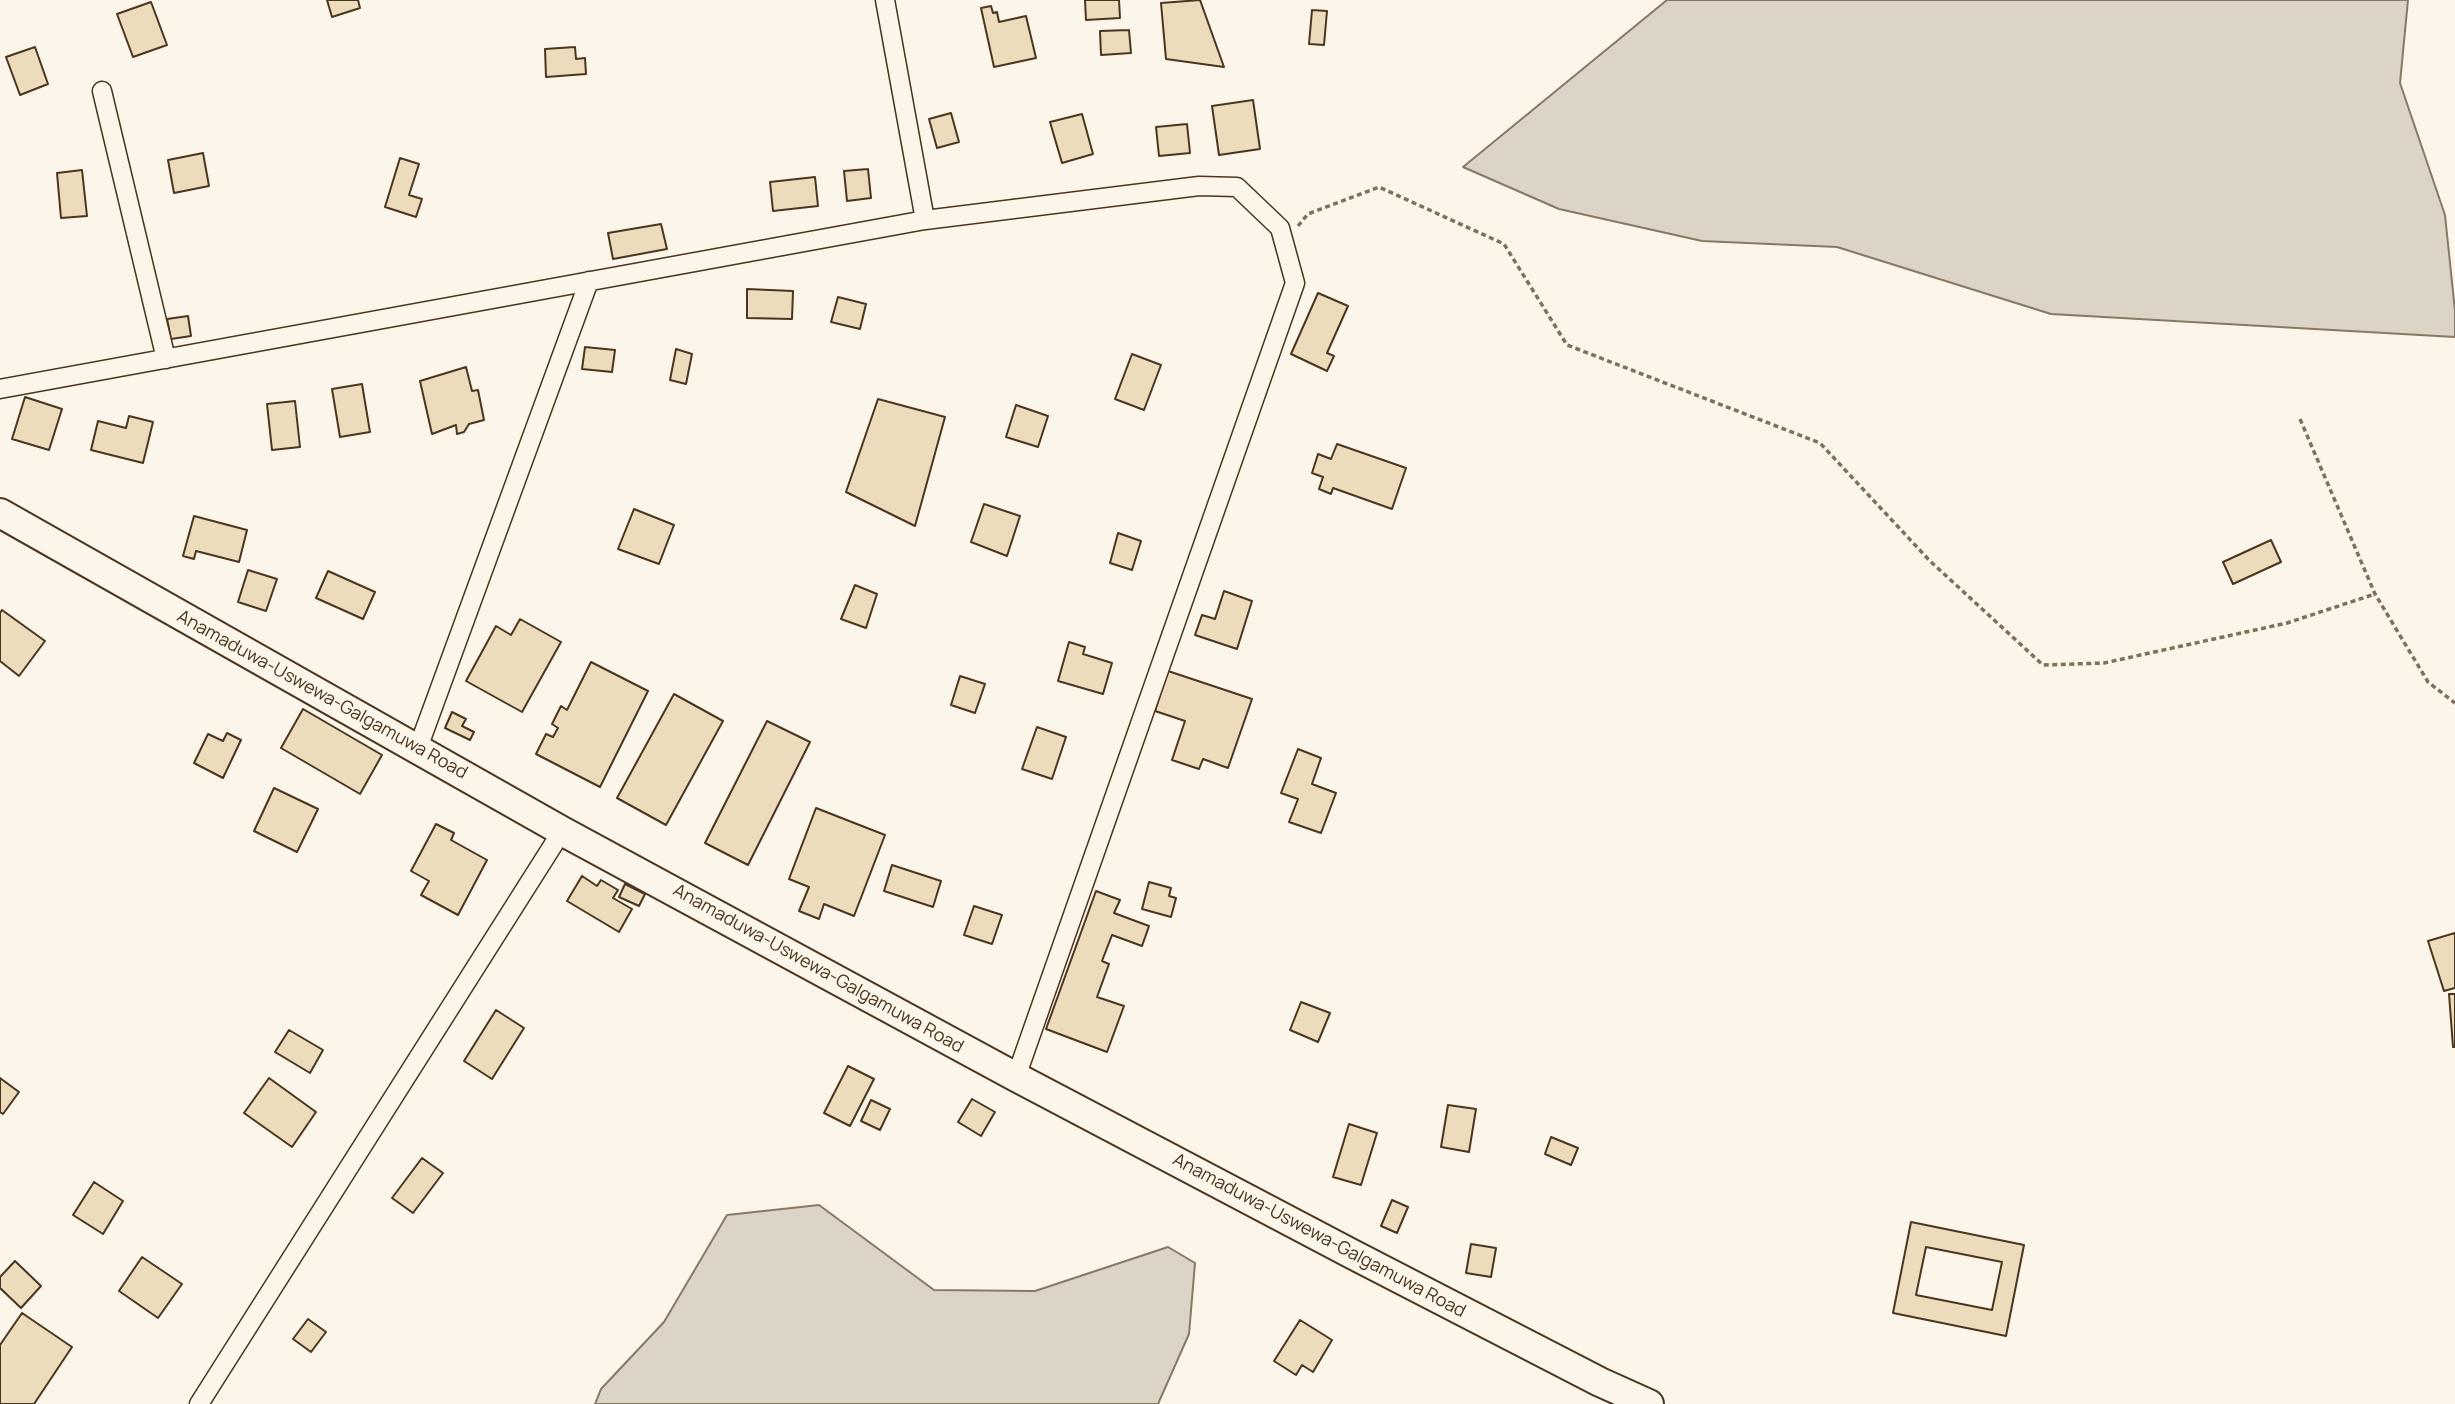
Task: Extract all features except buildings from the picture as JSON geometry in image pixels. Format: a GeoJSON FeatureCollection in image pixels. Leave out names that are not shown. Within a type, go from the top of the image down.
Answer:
{"type":"FeatureCollection","features":[{"type":"Feature","properties":{"kind":"main road","name":"Anamaduwa-Uswewa-Galgamuwa Road"},"geometry":{"type":"LineString","coordinates":[[0,513],[562,831],[1016,1077],[1364,1260],[1648,1404]]}},
{"type":"Feature","properties":{"kind":"street"},"geometry":{"type":"LineString","coordinates":[[885,0],[925,220]]}},
{"type":"Feature","properties":{"kind":"street"},"geometry":{"type":"LineString","coordinates":[[102,91],[166,359]]}},
{"type":"Feature","properties":{"kind":"street"},"geometry":{"type":"LineString","coordinates":[[0,389],[925,220],[1199,186],[1237,187],[1280,228],[1295,283],[1016,1077]]}},
{"type":"Feature","properties":{"kind":"street"},"geometry":{"type":"LineString","coordinates":[[418,748],[589,281]]}},
{"type":"Feature","properties":{"kind":"street"},"geometry":{"type":"LineString","coordinates":[[199,1404],[562,831]]}},
{"type":"Feature","properties":{"kind":"path"},"geometry":{"type":"LineString","coordinates":[[1284,243],[1308,214],[1379,187],[1504,244],[1567,345],[1820,443],[1930,561],[2043,665],[2104,663],[2287,623],[2375,594]]}},
{"type":"Feature","properties":{"kind":"path"},"geometry":{"type":"LineString","coordinates":[[2300,419],[2375,594],[2428,682],[2455,702]]}},
{"type":"Feature","properties":{"kind":"shaded area"},"geometry":{"type":"Polygon","coordinates":[[[1667,0],[2408,0],[2400,83],[2445,215],[2455,311],[2455,337],[2051,314],[1837,247],[1702,241],[1559,209],[1463,167],[1667,0]]]}},
{"type":"Feature","properties":{"kind":"shaded area"},"geometry":{"type":"Polygon","coordinates":[[[819,1205],[934,1290],[1035,1291],[1168,1247],[1195,1263],[1189,1334],[1158,1404],[595,1404],[601,1389],[664,1322],[727,1215],[819,1205]]]}}]}
